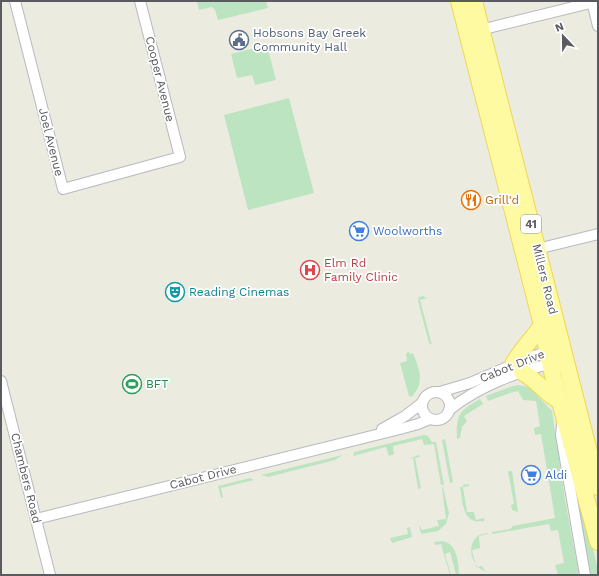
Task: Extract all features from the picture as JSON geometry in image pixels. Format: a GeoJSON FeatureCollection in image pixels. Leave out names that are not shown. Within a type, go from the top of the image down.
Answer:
{"type":"FeatureCollection","features":[{"type":"Feature","properties":{"kind":"main road","name":"Millers Road"},"geometry":{"type":"LineString","coordinates":[[459,1],[474,32],[537,250],[556,355],[562,407],[592,491],[598,542]]}},
{"type":"Feature","properties":{"kind":"main road","name":"Millers Road"},"geometry":{"type":"LineString","coordinates":[[474,1],[474,32],[542,325],[556,355],[596,470],[592,491]]}},
{"type":"Feature","properties":{"kind":"main road"},"geometry":{"type":"LineString","coordinates":[[542,325],[528,344],[519,353],[518,368],[535,380],[562,407]]}},
{"type":"Feature","properties":{"kind":"street","name":"Joel Avenue"},"geometry":{"type":"LineString","coordinates":[[15,1],[63,189],[180,157]]}},
{"type":"Feature","properties":{"kind":"street","name":"Cooper Avenue"},"geometry":{"type":"LineString","coordinates":[[140,1],[180,157]]}},
{"type":"Feature","properties":{"kind":"street"},"geometry":{"type":"LineString","coordinates":[[474,32],[594,2],[598,26]]}},
{"type":"Feature","properties":{"kind":"street"},"geometry":{"type":"LineString","coordinates":[[537,250],[598,234]]}},
{"type":"Feature","properties":{"kind":"street","name":"Cabot Drive"},"geometry":{"type":"LineString","coordinates":[[440,392],[556,355]]}},
{"type":"Feature","properties":{"kind":"street","name":"Cabot Drive"},"geometry":{"type":"LineString","coordinates":[[449,410],[479,390],[518,368]]}},
{"type":"Feature","properties":{"kind":"street","name":"Chambers Road"},"geometry":{"type":"LineString","coordinates":[[1,381],[50,575]]}},
{"type":"Feature","properties":{"kind":"street"},"geometry":{"type":"LineString","coordinates":[[440,392],[447,397],[450,406],[447,414],[442,419],[435,420],[430,419],[424,414],[422,410],[422,403],[423,398],[430,393],[440,392]]}},
{"type":"Feature","properties":{"kind":"street","name":"Cabot Drive"},"geometry":{"type":"LineString","coordinates":[[370,436],[393,424],[422,403]]}},
{"type":"Feature","properties":{"kind":"street","name":"Millers Road"},"geometry":{"type":"LineString","coordinates":[[562,407],[561,435],[585,575]]}},
{"type":"Feature","properties":{"kind":"street","name":"Cabot Drive"},"geometry":{"type":"LineString","coordinates":[[36,519],[412,426],[430,419]]}},
{"type":"Feature","properties":{"kind":"green space"},"geometry":{"type":"Polygon","coordinates":[[[197,1],[266,1],[268,8],[218,20],[215,10],[212,7],[199,10],[197,1]]]}},
{"type":"Feature","properties":{"kind":"green space"},"geometry":{"type":"Polygon","coordinates":[[[267,45],[276,80],[255,85],[252,75],[237,78],[231,54],[267,45]]]}},
{"type":"Feature","properties":{"kind":"green space"},"geometry":{"type":"Polygon","coordinates":[[[289,98],[314,193],[248,210],[224,115],[289,98]]]}},
{"type":"Feature","properties":{"kind":"green space"},"geometry":{"type":"Polygon","coordinates":[[[423,296],[427,298],[420,300],[432,345],[429,343],[418,301],[419,297],[423,296]]]}},
{"type":"Feature","properties":{"kind":"green space"},"geometry":{"type":"Polygon","coordinates":[[[409,352],[410,354],[413,353],[419,369],[420,377],[418,386],[412,397],[409,396],[400,363],[407,361],[406,353],[409,352]]]}},
{"type":"Feature","properties":{"kind":"green space"},"geometry":{"type":"Polygon","coordinates":[[[518,385],[528,387],[532,390],[552,411],[565,499],[579,575],[558,575],[555,565],[564,563],[558,530],[551,531],[549,524],[492,534],[492,532],[510,529],[513,526],[555,518],[541,434],[535,435],[534,428],[540,426],[536,401],[523,400],[518,391],[488,401],[486,396],[518,385]]]}},
{"type":"Feature","properties":{"kind":"green space"},"geometry":{"type":"Polygon","coordinates":[[[480,399],[483,404],[464,416],[467,421],[462,427],[460,438],[457,439],[457,424],[460,414],[467,407],[480,399]]]}},
{"type":"Feature","properties":{"kind":"green space"},"geometry":{"type":"Polygon","coordinates":[[[424,435],[428,436],[432,442],[436,442],[444,485],[441,485],[434,444],[424,445],[422,439],[393,446],[394,454],[389,456],[386,447],[353,456],[354,452],[424,435]]]}},
{"type":"Feature","properties":{"kind":"green space"},"geometry":{"type":"Polygon","coordinates":[[[445,439],[453,482],[450,483],[442,440],[445,439]]]}},
{"type":"Feature","properties":{"kind":"green space"},"geometry":{"type":"Polygon","coordinates":[[[343,455],[335,460],[268,477],[261,475],[343,455]]]}},
{"type":"Feature","properties":{"kind":"green space"},"geometry":{"type":"Polygon","coordinates":[[[419,455],[420,457],[415,458],[421,488],[418,489],[413,458],[408,459],[419,455]]]}},
{"type":"Feature","properties":{"kind":"green space"},"geometry":{"type":"Polygon","coordinates":[[[508,471],[512,471],[518,512],[512,510],[511,505],[514,504],[508,471]]]}},
{"type":"Feature","properties":{"kind":"green space"},"geometry":{"type":"Polygon","coordinates":[[[571,472],[573,472],[598,569],[598,575],[591,575],[571,472]]]}},
{"type":"Feature","properties":{"kind":"green space"},"geometry":{"type":"Polygon","coordinates":[[[250,478],[254,480],[221,488],[223,497],[221,498],[218,486],[250,478]]]}},
{"type":"Feature","properties":{"kind":"green space"},"geometry":{"type":"Polygon","coordinates":[[[469,484],[469,486],[463,487],[463,485],[469,484]]]}},
{"type":"Feature","properties":{"kind":"green space"},"geometry":{"type":"Polygon","coordinates":[[[443,487],[449,513],[446,524],[438,531],[421,534],[419,525],[422,530],[439,526],[437,520],[446,519],[443,487]]]}},
{"type":"Feature","properties":{"kind":"green space"},"geometry":{"type":"Polygon","coordinates":[[[460,487],[463,487],[467,512],[474,512],[476,520],[484,518],[484,521],[471,520],[465,512],[460,487]]]}},
{"type":"Feature","properties":{"kind":"green space"},"geometry":{"type":"Polygon","coordinates":[[[410,527],[412,537],[392,543],[390,538],[408,534],[407,528],[410,527]]]}},
{"type":"Feature","properties":{"kind":"green space"},"geometry":{"type":"Polygon","coordinates":[[[487,533],[488,534],[479,536],[480,548],[472,550],[475,563],[471,549],[472,544],[478,536],[487,533]]]}},
{"type":"Feature","properties":{"kind":"green space"},"geometry":{"type":"Polygon","coordinates":[[[443,541],[448,543],[454,550],[458,560],[459,575],[456,575],[450,552],[445,554],[450,575],[441,544],[435,545],[434,542],[443,541]]]}},
{"type":"Feature","properties":{"kind":"green space"},"geometry":{"type":"Polygon","coordinates":[[[482,566],[485,571],[484,571],[478,567],[482,566]]]}},
{"type":"Feature","properties":{"kind":"place","name":"Hobsons Bay Greek Community Hall"},"geometry":{"type":"Point","coordinates":[239,40]}},
{"type":"Feature","properties":{"kind":"place","name":"Grill'd"},"geometry":{"type":"Point","coordinates":[471,200]}},
{"type":"Feature","properties":{"kind":"place","name":"Woolworths"},"geometry":{"type":"Point","coordinates":[359,231]}},
{"type":"Feature","properties":{"kind":"place","name":"Elm Rd Family Clinic"},"geometry":{"type":"Point","coordinates":[310,270]}},
{"type":"Feature","properties":{"kind":"place","name":"Reading Cinemas"},"geometry":{"type":"Point","coordinates":[175,292]}},
{"type":"Feature","properties":{"kind":"place","name":"BFT"},"geometry":{"type":"Point","coordinates":[132,384]}},
{"type":"Feature","properties":{"kind":"place","name":"Aldi"},"geometry":{"type":"Point","coordinates":[531,475]}}]}
